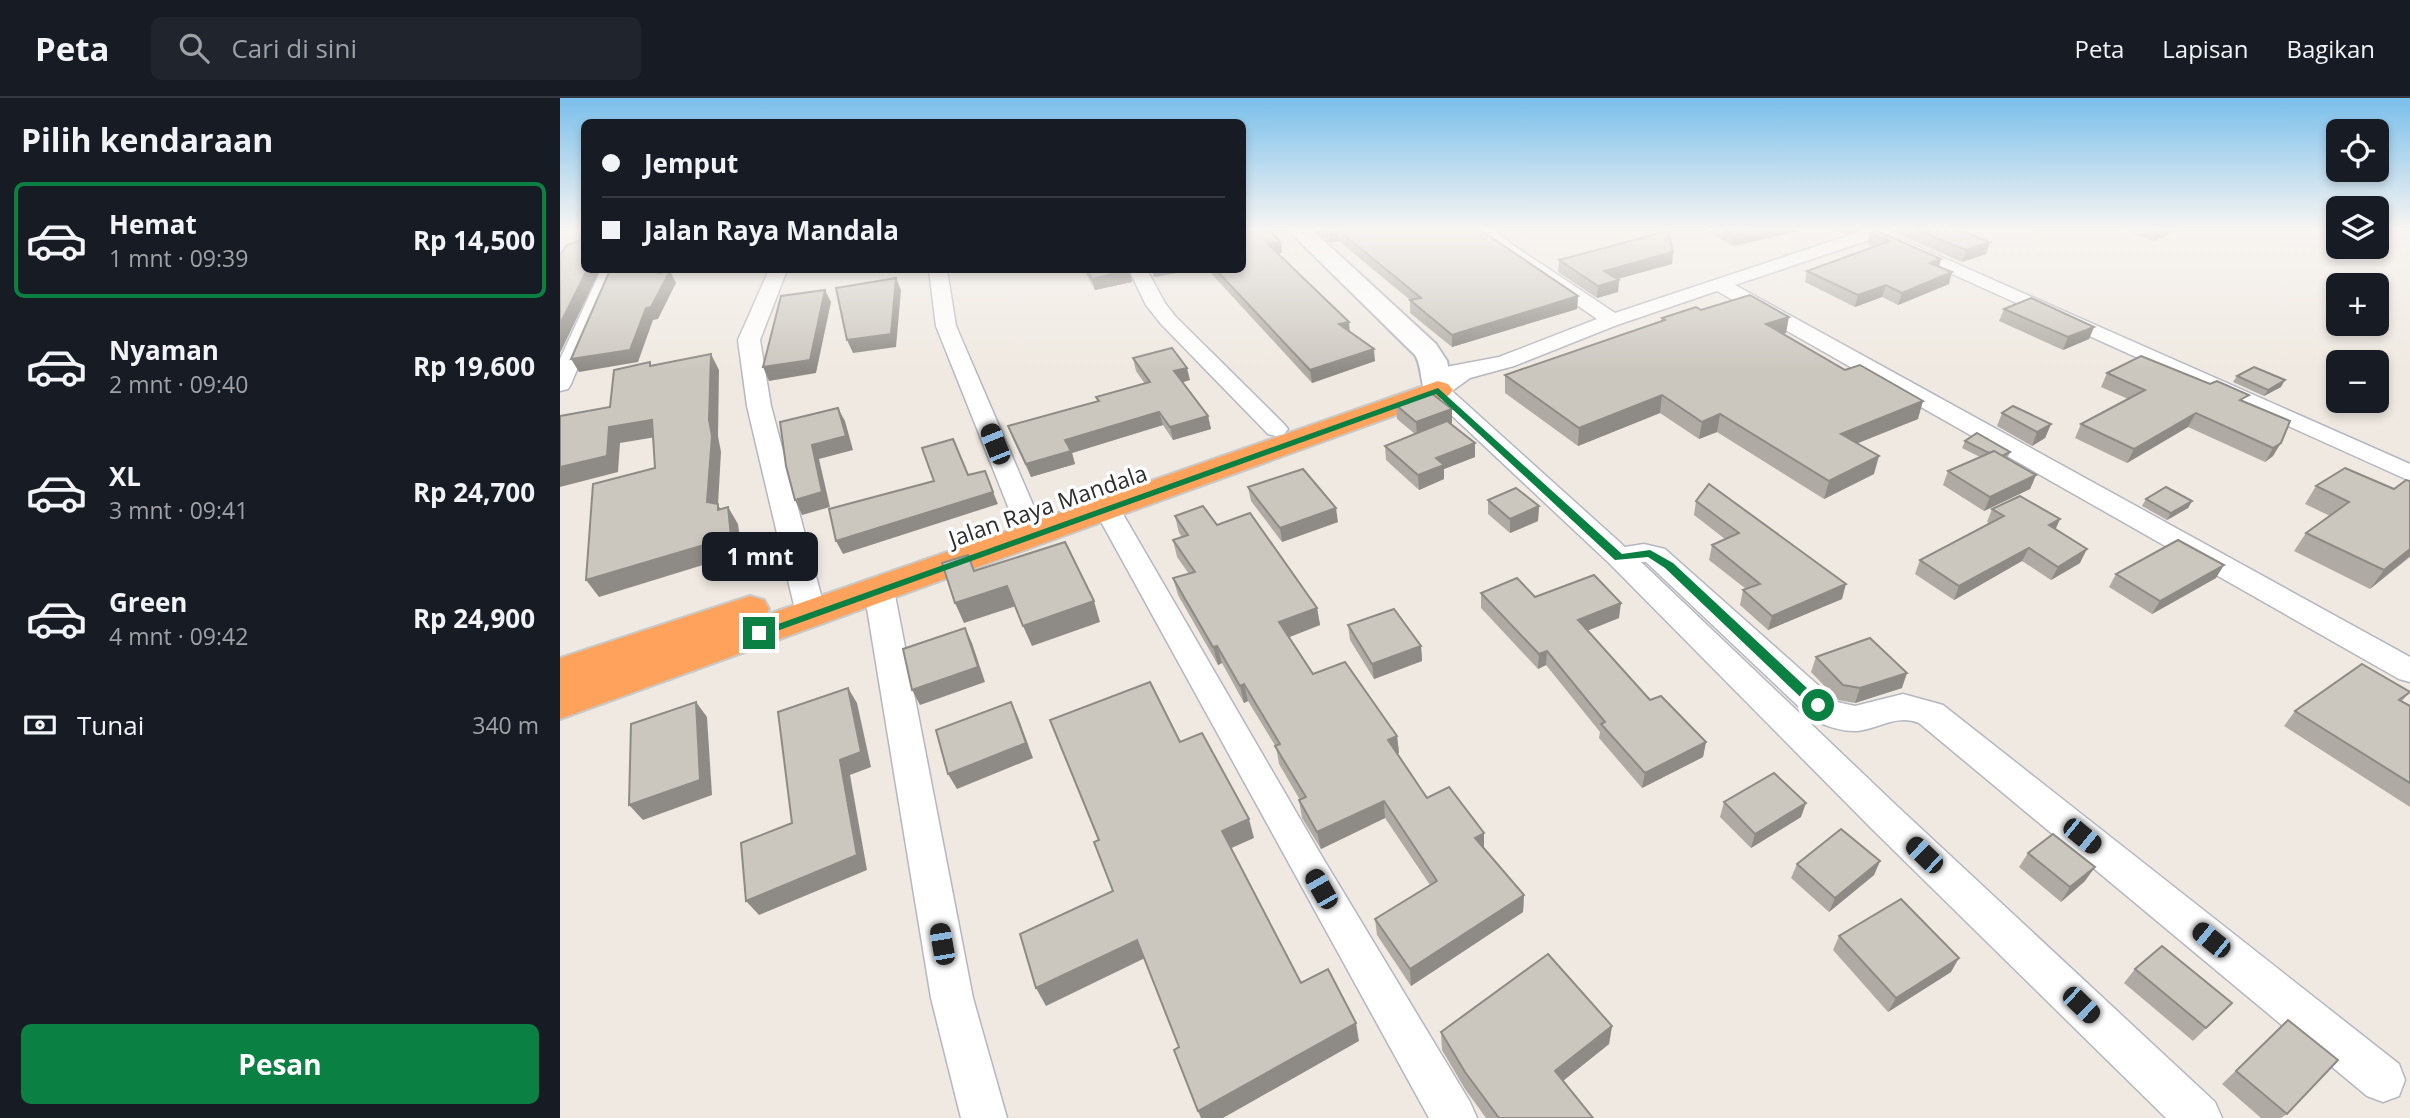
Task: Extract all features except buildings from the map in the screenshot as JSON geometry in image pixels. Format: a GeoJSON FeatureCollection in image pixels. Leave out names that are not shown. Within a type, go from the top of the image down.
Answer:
{"type":"FeatureCollection","features":[{"type":"Feature","properties":{"kind":"highway","name":"Jalan Raya Mandala"},"geometry":{"type":"LineString","coordinates":[[560,703],[1024,514],[1276,429],[1445,379]]}},
{"type":"Feature","properties":{"kind":"highway","name":"Jalan Raya Mandala"},"geometry":{"type":"LineString","coordinates":[[560,673],[807,602],[879,590],[1107,509],[1445,379]]}},
{"type":"Feature","properties":{"kind":"street"},"geometry":{"type":"LineString","coordinates":[[560,384],[607,277]]}},
{"type":"Feature","properties":{"kind":"street"},"geometry":{"type":"LineString","coordinates":[[775,277],[749,340],[759,405],[807,602]]}},
{"type":"Feature","properties":{"kind":"street"},"geometry":{"type":"LineString","coordinates":[[939,277],[946,326],[1024,514]]}},
{"type":"Feature","properties":{"kind":"street"},"geometry":{"type":"LineString","coordinates":[[1142,277],[1156,305],[1168,320],[1276,429]]}},
{"type":"Feature","properties":{"kind":"street"},"geometry":{"type":"LineString","coordinates":[[1348,277],[1426,350],[1445,379],[1619,557],[1884,817],[2199,1118]]}},
{"type":"Feature","properties":{"kind":"street"},"geometry":{"type":"LineString","coordinates":[[1548,277],[1612,320]]}},
{"type":"Feature","properties":{"kind":"street"},"geometry":{"type":"LineString","coordinates":[[1445,379],[1515,357],[1612,320],[1741,277]]}},
{"type":"Feature","properties":{"kind":"street"},"geometry":{"type":"LineString","coordinates":[[1981,277],[2410,473]]}},
{"type":"Feature","properties":{"kind":"street"},"geometry":{"type":"LineString","coordinates":[[1719,284],[2410,671]]}},
{"type":"Feature","properties":{"kind":"street"},"geometry":{"type":"LineString","coordinates":[[1107,509],[1454,1118]]}},
{"type":"Feature","properties":{"kind":"street"},"geometry":{"type":"LineString","coordinates":[[1619,557],[1638,553],[1655,555],[1825,711],[1843,719],[1856,720],[1898,707],[1910,707],[1931,714],[2383,1080]]}},
{"type":"Feature","properties":{"kind":"street"},"geometry":{"type":"LineString","coordinates":[[879,590],[952,998],[984,1118]]}},
{"type":"Feature","properties":{"kind":"route"},"geometry":{"type":"LineString","coordinates":[[759,633],[1438,390],[1619,557],[1650,553],[1669,565],[1818,705]]}}]}
